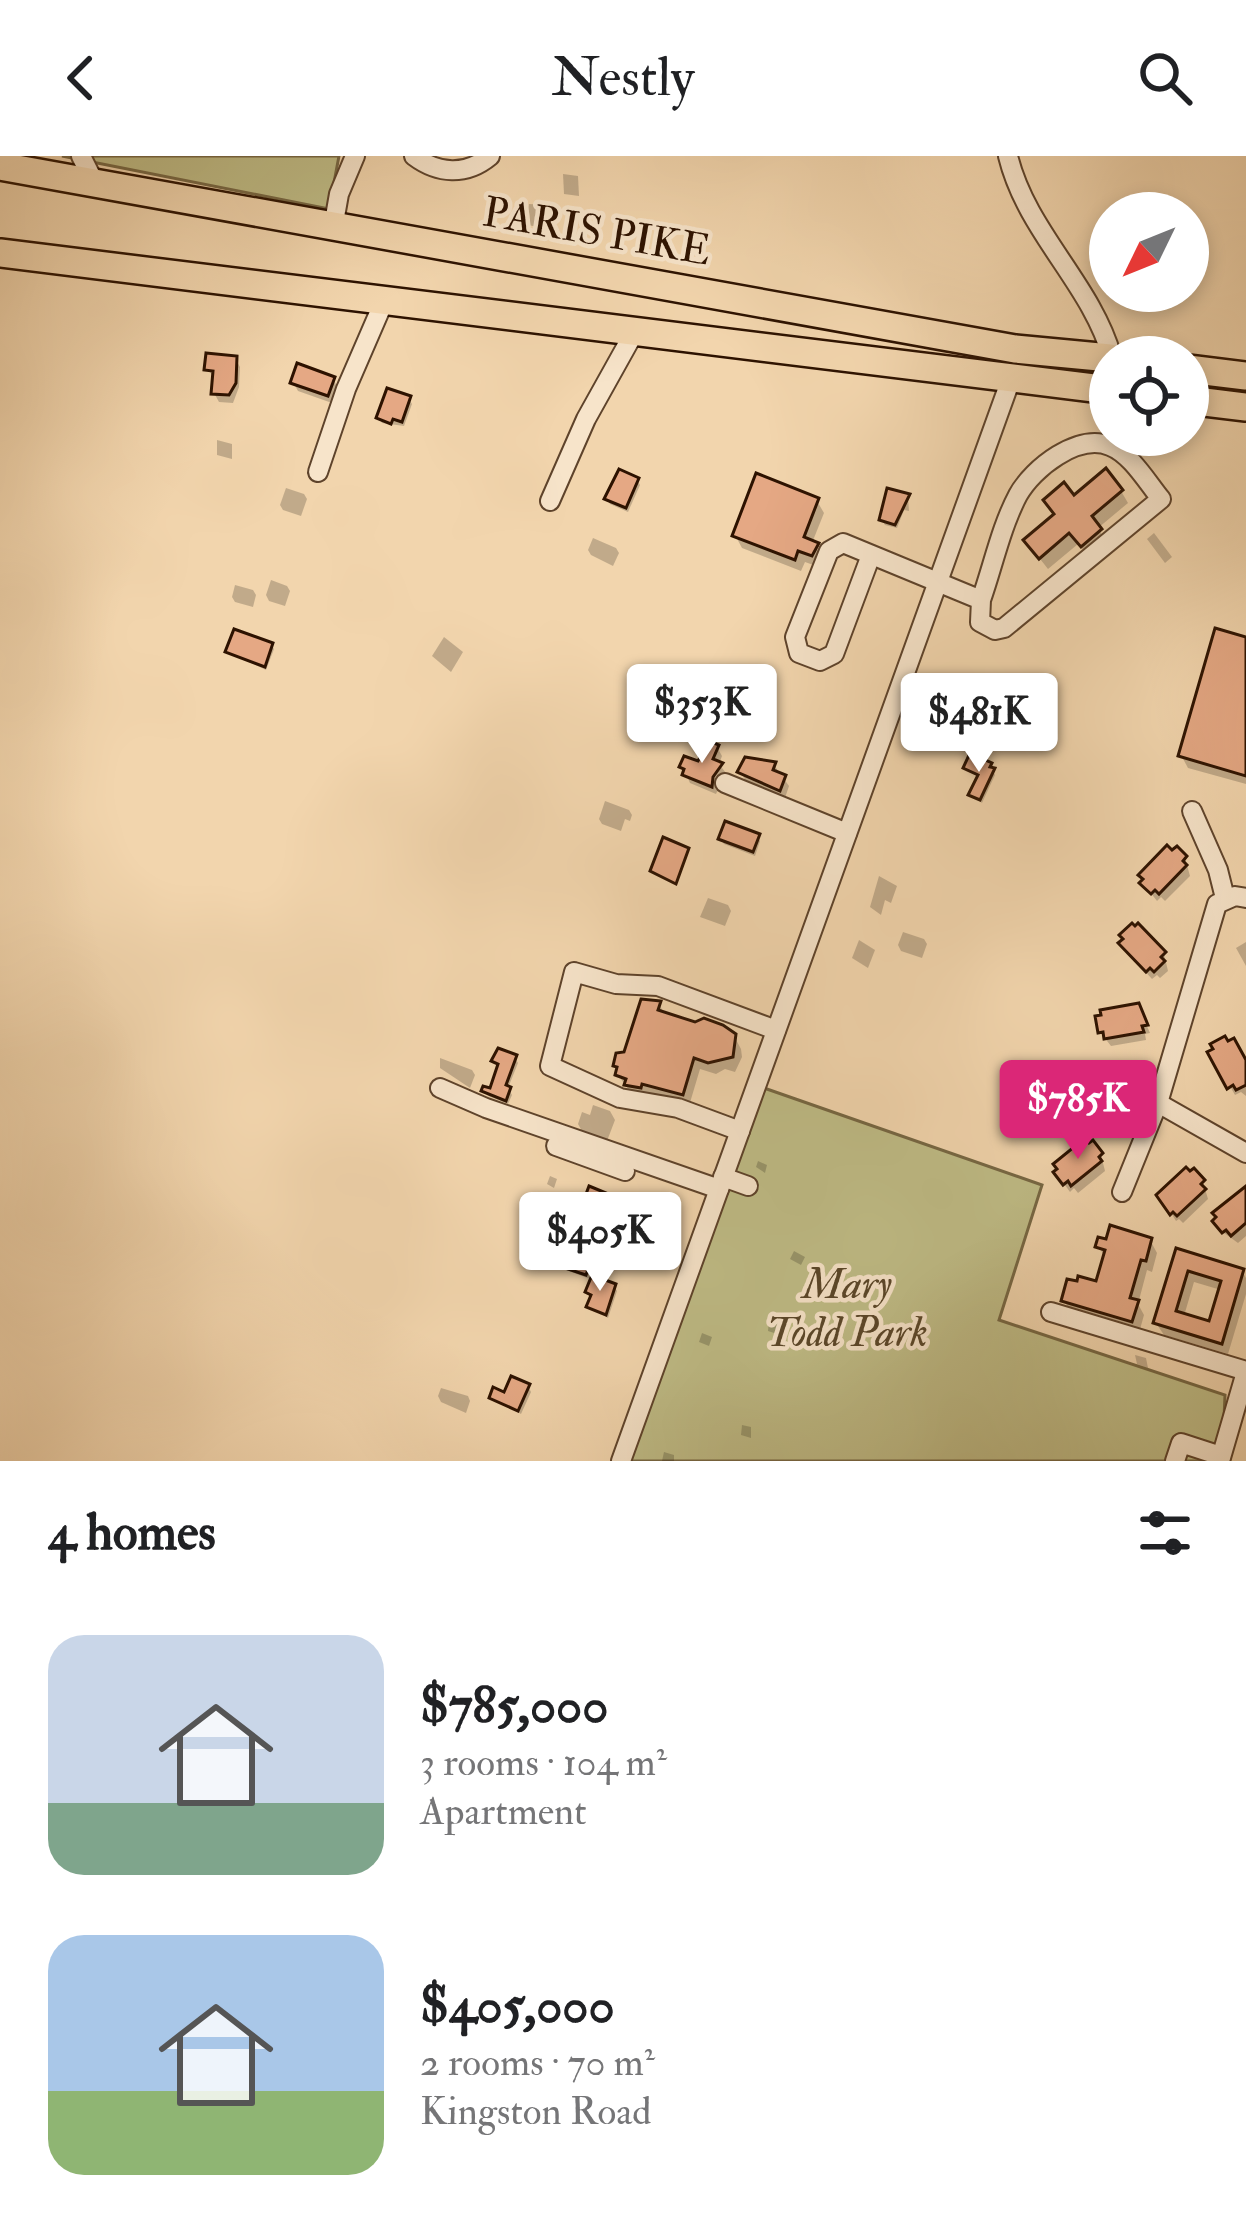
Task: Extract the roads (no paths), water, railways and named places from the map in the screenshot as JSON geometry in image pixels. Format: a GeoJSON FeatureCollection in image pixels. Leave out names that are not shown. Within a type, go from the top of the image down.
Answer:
{"type":"FeatureCollection","features":[{"type":"Feature","properties":{"kind":"highway","name":"PARIS PIKE"},"geometry":{"type":"LineString","coordinates":[[0,166],[1016,349],[1089,355]]}},
{"type":"Feature","properties":{"kind":"highway"},"geometry":{"type":"LineString","coordinates":[[0,253],[1089,388]]}},
{"type":"Feature","properties":{"kind":"highway"},"geometry":{"type":"LineString","coordinates":[[1012,379],[1016,349]]}},
{"type":"Feature","properties":{"kind":"highway"},"geometry":{"type":"LineString","coordinates":[[1209,372],[1246,376]]}},
{"type":"Feature","properties":{"kind":"highway"},"geometry":{"type":"LineString","coordinates":[[1209,403],[1246,407]]}},
{"type":"Feature","properties":{"kind":"street"},"geometry":{"type":"LineString","coordinates":[[81,156],[94,182]]}},
{"type":"Feature","properties":{"kind":"street"},"geometry":{"type":"LineString","coordinates":[[333,228],[339,194],[355,156]]}},
{"type":"Feature","properties":{"kind":"street"},"geometry":{"type":"LineString","coordinates":[[414,156],[428,166],[460,172],[490,156]]}},
{"type":"Feature","properties":{"kind":"street"},"geometry":{"type":"LineString","coordinates":[[1008,156],[1025,206],[1106,336]]}},
{"type":"Feature","properties":{"kind":"street"},"geometry":{"type":"LineString","coordinates":[[317,472],[346,388],[385,299]]}},
{"type":"Feature","properties":{"kind":"street"},"geometry":{"type":"LineString","coordinates":[[550,501],[586,418],[635,331]]}},
{"type":"Feature","properties":{"kind":"street"},"geometry":{"type":"LineString","coordinates":[[621,1461],[1012,379]]}},
{"type":"Feature","properties":{"kind":"street"},"geometry":{"type":"LineString","coordinates":[[1096,442],[1112,446],[1161,499],[1004,628],[986,628],[980,622],[981,600],[1022,488],[1060,454],[1096,442]]}},
{"type":"Feature","properties":{"kind":"street"},"geometry":{"type":"LineString","coordinates":[[872,555],[834,654],[820,661],[800,652],[795,637],[829,551],[843,543],[981,600]]}},
{"type":"Feature","properties":{"kind":"street"},"geometry":{"type":"LineString","coordinates":[[725,783],[848,833]]}},
{"type":"Feature","properties":{"kind":"street"},"geometry":{"type":"LineString","coordinates":[[1192,812],[1225,898]]}},
{"type":"Feature","properties":{"kind":"street"},"geometry":{"type":"LineString","coordinates":[[1122,1192],[1157,1103],[1216,904],[1225,898],[1246,898]]}},
{"type":"Feature","properties":{"kind":"street"},"geometry":{"type":"LineString","coordinates":[[740,1131],[678,1108],[620,1098],[550,1066],[574,972],[616,984],[658,986],[776,1030]]}},
{"type":"Feature","properties":{"kind":"street"},"geometry":{"type":"LineString","coordinates":[[440,1088],[719,1189]]}},
{"type":"Feature","properties":{"kind":"street"},"geometry":{"type":"LineString","coordinates":[[1157,1103],[1246,1153]]}},
{"type":"Feature","properties":{"kind":"street"},"geometry":{"type":"LineString","coordinates":[[556,1146],[719,1189],[748,1186]]}},
{"type":"Feature","properties":{"kind":"street"},"geometry":{"type":"LineString","coordinates":[[1051,1312],[1246,1372],[1240,1415],[1221,1458],[1180,1443],[1175,1461]]}},
{"type":"Feature","properties":{"kind":"park label","name":"Mary Todd Park"},"geometry":{"type":"Point","coordinates":[847,1307]}}]}
